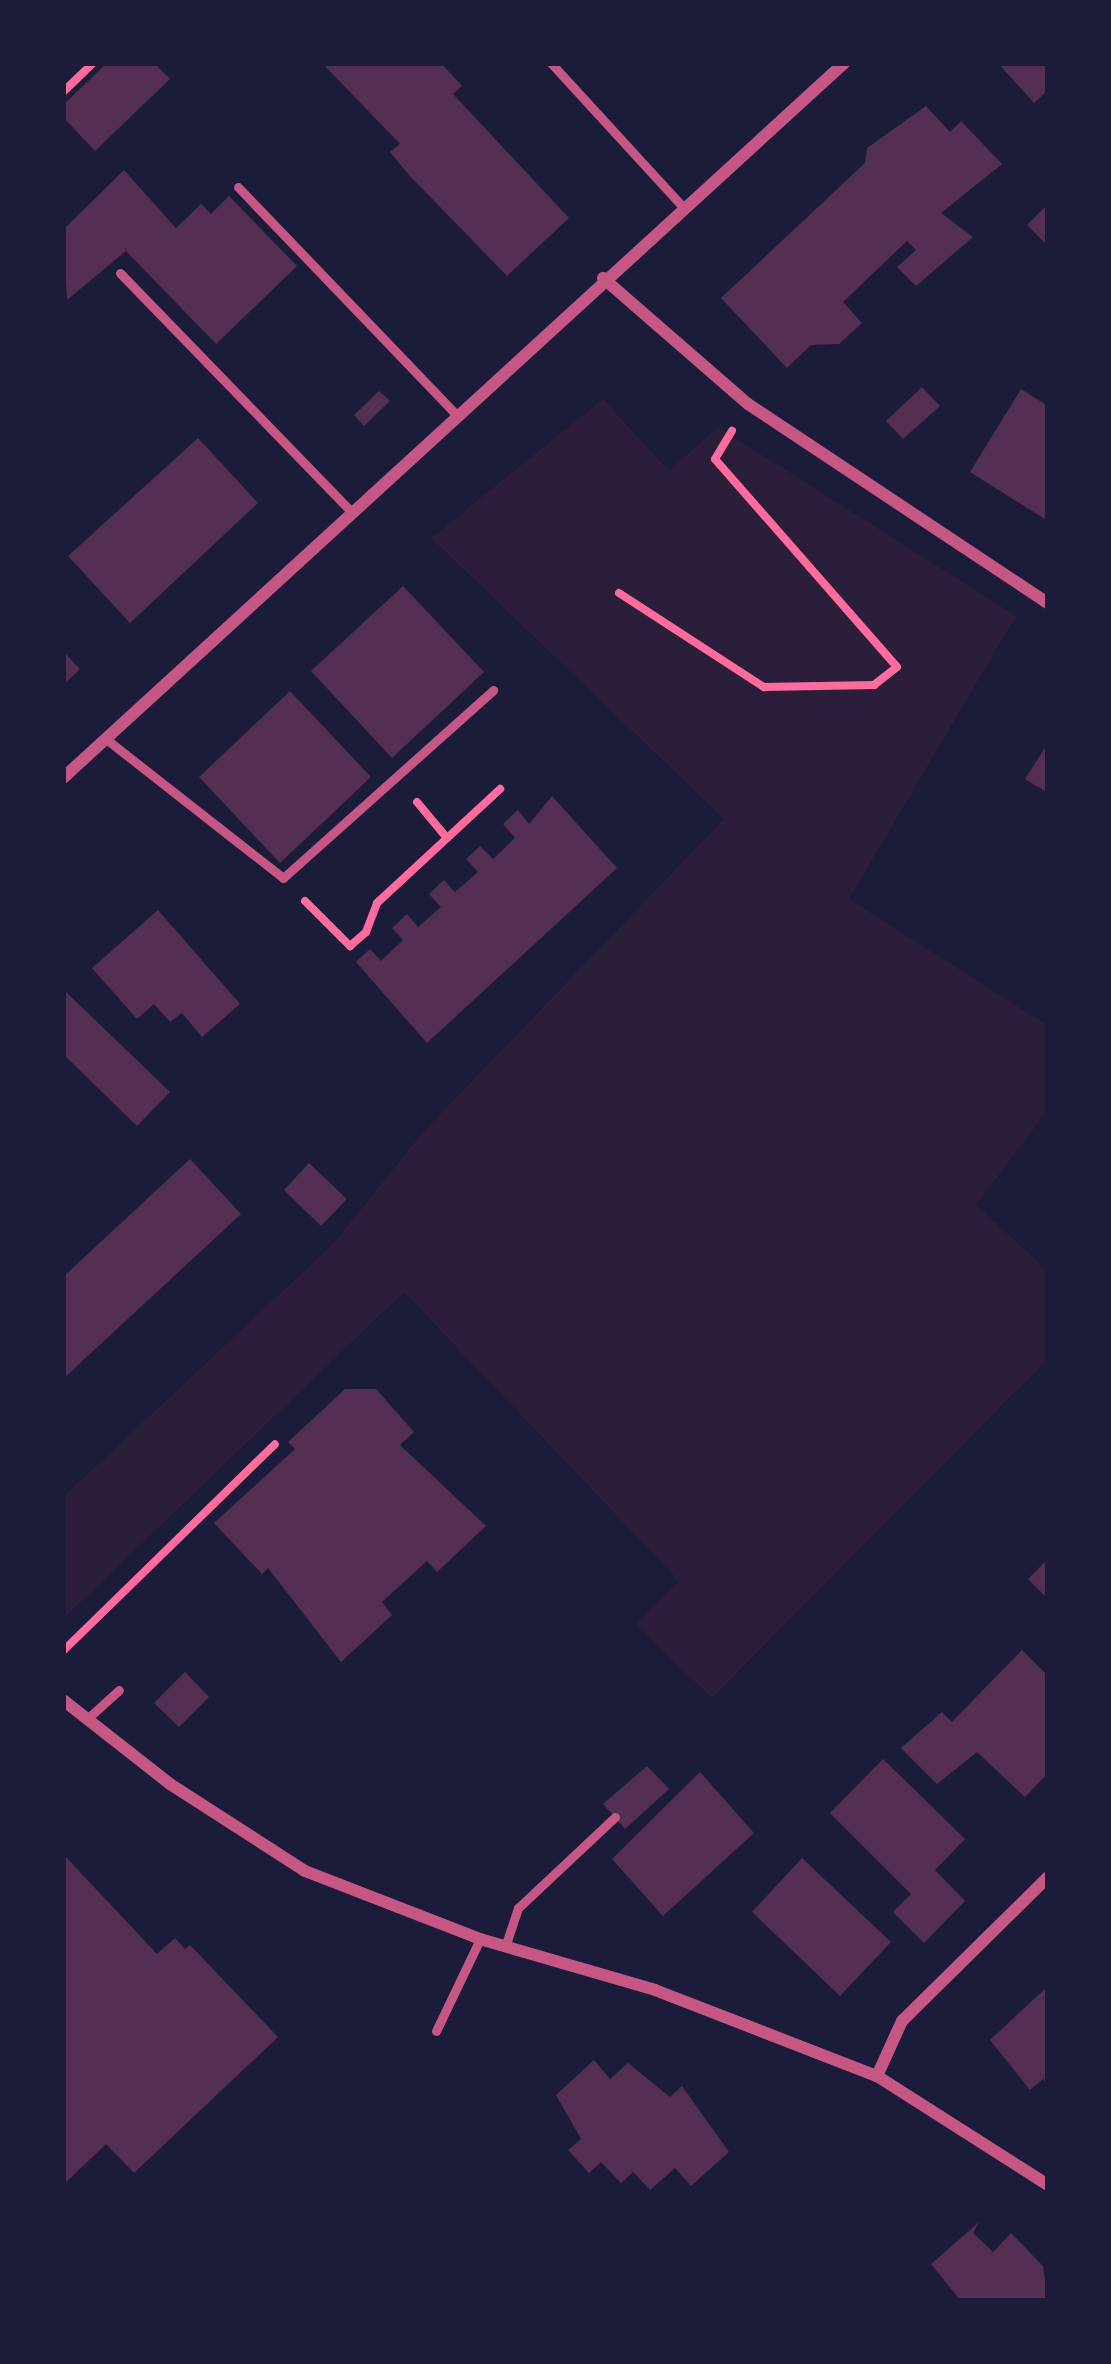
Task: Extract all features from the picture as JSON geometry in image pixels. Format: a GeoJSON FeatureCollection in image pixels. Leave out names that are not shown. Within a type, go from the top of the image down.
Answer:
{"type":"FeatureCollection","features":[{"type":"Feature","properties":{"kind":"street"},"geometry":{"type":"LineString","coordinates":[[63,778],[681,206],[844,63]]}},
{"type":"Feature","properties":{"kind":"street"},"geometry":{"type":"LineString","coordinates":[[603,278],[748,404],[1048,602]]}},
{"type":"Feature","properties":{"kind":"street"},"geometry":{"type":"LineString","coordinates":[[63,1700],[305,1871],[480,1940],[655,1990],[877,2076],[1048,2185]]}},
{"type":"Feature","properties":{"kind":"street"},"geometry":{"type":"LineString","coordinates":[[877,2076],[902,2021],[1048,1876]]}},
{"type":"Feature","properties":{"kind":"lane"},"geometry":{"type":"LineString","coordinates":[[551,63],[681,206]]}},
{"type":"Feature","properties":{"kind":"lane"},"geometry":{"type":"LineString","coordinates":[[238,188],[456,414]]}},
{"type":"Feature","properties":{"kind":"lane"},"geometry":{"type":"LineString","coordinates":[[120,274],[351,511]]}},
{"type":"Feature","properties":{"kind":"lane"},"geometry":{"type":"LineString","coordinates":[[106,739],[283,878],[493,690]]}},
{"type":"Feature","properties":{"kind":"lane"},"geometry":{"type":"LineString","coordinates":[[86,1719],[118,1690]]}},
{"type":"Feature","properties":{"kind":"lane"},"geometry":{"type":"LineString","coordinates":[[505,1947],[518,1908],[615,1817]]}},
{"type":"Feature","properties":{"kind":"lane"},"geometry":{"type":"LineString","coordinates":[[436,2031],[480,1940]]}},
{"type":"Feature","properties":{"kind":"path"},"geometry":{"type":"LineString","coordinates":[[63,92],[93,63]]}},
{"type":"Feature","properties":{"kind":"path"},"geometry":{"type":"LineString","coordinates":[[619,593],[764,686],[874,685],[898,667],[715,459],[748,404]]}},
{"type":"Feature","properties":{"kind":"path"},"geometry":{"type":"LineString","coordinates":[[283,878],[350,946],[366,932],[377,902],[500,789]]}},
{"type":"Feature","properties":{"kind":"path"},"geometry":{"type":"LineString","coordinates":[[417,803],[447,838]]}},
{"type":"Feature","properties":{"kind":"path"},"geometry":{"type":"LineString","coordinates":[[63,1651],[274,1444]]}},
{"type":"Feature","properties":{"kind":"shaded area"},"geometry":{"type":"Polygon","coordinates":[[[603,399],[669,471],[718,427],[1016,616],[849,899],[1048,1026],[1048,1110],[976,1205],[1048,1271],[1048,1359],[712,1698],[636,1625],[679,1581],[404,1292],[63,1619],[63,1497],[333,1244],[424,1131],[724,819],[431,538],[603,399]]]}},
{"type":"Feature","properties":{"kind":"building"},"geometry":{"type":"Polygon","coordinates":[[[107,63],[154,63],[170,79],[95,151],[63,117],[63,105],[107,63]]]}},
{"type":"Feature","properties":{"kind":"building"},"geometry":{"type":"Polygon","coordinates":[[[322,63],[441,63],[462,86],[453,94],[569,218],[507,276],[409,175],[390,152],[400,144],[322,63]]]}},
{"type":"Feature","properties":{"kind":"building"},"geometry":{"type":"Polygon","coordinates":[[[998,63],[1048,63],[1048,90],[1034,103],[998,63]]]}},
{"type":"Feature","properties":{"kind":"building"},"geometry":{"type":"Polygon","coordinates":[[[926,106],[950,132],[961,121],[1002,164],[941,213],[973,237],[916,286],[897,267],[916,250],[907,241],[843,302],[862,323],[839,344],[811,345],[787,368],[721,298],[865,163],[867,148],[926,106]]]}},
{"type":"Feature","properties":{"kind":"building"},"geometry":{"type":"Polygon","coordinates":[[[124,170],[176,228],[201,204],[211,214],[229,196],[297,266],[216,344],[126,251],[67,300],[63,230],[124,170]]]}},
{"type":"Feature","properties":{"kind":"building"},"geometry":{"type":"Polygon","coordinates":[[[1048,204],[1048,246],[1027,225],[1048,204]]]}},
{"type":"Feature","properties":{"kind":"building"},"geometry":{"type":"Polygon","coordinates":[[[922,387],[940,406],[903,439],[886,421],[922,387]]]}},
{"type":"Feature","properties":{"kind":"building"},"geometry":{"type":"Polygon","coordinates":[[[1021,389],[1048,406],[1048,521],[970,472],[1021,389]]]}},
{"type":"Feature","properties":{"kind":"building"},"geometry":{"type":"Polygon","coordinates":[[[379,391],[390,401],[364,426],[354,415],[379,391]]]}},
{"type":"Feature","properties":{"kind":"building"},"geometry":{"type":"Polygon","coordinates":[[[198,438],[258,503],[130,623],[68,556],[198,438]]]}},
{"type":"Feature","properties":{"kind":"building"},"geometry":{"type":"Polygon","coordinates":[[[403,586],[484,672],[392,758],[311,671],[403,586]]]}},
{"type":"Feature","properties":{"kind":"building"},"geometry":{"type":"Polygon","coordinates":[[[63,651],[80,669],[63,685],[63,651]]]}},
{"type":"Feature","properties":{"kind":"building"},"geometry":{"type":"Polygon","coordinates":[[[290,691],[371,777],[280,863],[199,777],[290,691]]]}},
{"type":"Feature","properties":{"kind":"building"},"geometry":{"type":"Polygon","coordinates":[[[1048,743],[1048,793],[1025,779],[1048,743]]]}},
{"type":"Feature","properties":{"kind":"building"},"geometry":{"type":"Polygon","coordinates":[[[552,796],[617,868],[427,1043],[356,962],[370,949],[381,961],[403,940],[392,928],[407,914],[418,927],[441,907],[429,894],[444,880],[455,892],[478,872],[466,859],[480,846],[493,859],[515,838],[503,824],[518,810],[529,824],[552,796]]]}},
{"type":"Feature","properties":{"kind":"building"},"geometry":{"type":"Polygon","coordinates":[[[158,910],[240,1004],[202,1037],[182,1013],[170,1022],[154,1004],[137,1019],[92,968],[158,910]]]}},
{"type":"Feature","properties":{"kind":"building"},"geometry":{"type":"Polygon","coordinates":[[[66,992],[170,1092],[137,1126],[63,1054],[66,992]]]}},
{"type":"Feature","properties":{"kind":"building"},"geometry":{"type":"Polygon","coordinates":[[[190,1159],[241,1214],[63,1379],[63,1277],[190,1159]]]}},
{"type":"Feature","properties":{"kind":"building"},"geometry":{"type":"Polygon","coordinates":[[[309,1163],[347,1199],[321,1226],[284,1190],[309,1163]]]}},
{"type":"Feature","properties":{"kind":"building"},"geometry":{"type":"Polygon","coordinates":[[[345,1389],[376,1389],[414,1432],[400,1445],[486,1526],[437,1572],[427,1561],[382,1602],[392,1615],[341,1662],[268,1568],[262,1574],[214,1523],[295,1449],[288,1442],[345,1389]]]}},
{"type":"Feature","properties":{"kind":"building"},"geometry":{"type":"Polygon","coordinates":[[[1048,1559],[1048,1599],[1028,1579],[1048,1559]]]}},
{"type":"Feature","properties":{"kind":"building"},"geometry":{"type":"Polygon","coordinates":[[[1022,1650],[1048,1676],[1048,1773],[1025,1797],[977,1752],[937,1784],[901,1748],[942,1712],[952,1722],[1022,1650]]]}},
{"type":"Feature","properties":{"kind":"building"},"geometry":{"type":"Polygon","coordinates":[[[185,1672],[209,1697],[179,1727],[154,1703],[185,1672]]]}},
{"type":"Feature","properties":{"kind":"building"},"geometry":{"type":"Polygon","coordinates":[[[883,1759],[965,1839],[935,1870],[965,1901],[924,1943],[893,1912],[911,1894],[830,1813],[883,1759]]]}},
{"type":"Feature","properties":{"kind":"building"},"geometry":{"type":"Polygon","coordinates":[[[647,1766],[669,1789],[625,1829],[603,1804],[647,1766]]]}},
{"type":"Feature","properties":{"kind":"building"},"geometry":{"type":"Polygon","coordinates":[[[700,1772],[754,1833],[663,1916],[612,1859],[700,1772]]]}},
{"type":"Feature","properties":{"kind":"building"},"geometry":{"type":"Polygon","coordinates":[[[63,1854],[157,1954],[175,1938],[185,1949],[190,1945],[278,2037],[134,2173],[106,2144],[63,2185],[63,1854]]]}},
{"type":"Feature","properties":{"kind":"building"},"geometry":{"type":"Polygon","coordinates":[[[802,1858],[891,1942],[840,1996],[752,1912],[802,1858]]]}},
{"type":"Feature","properties":{"kind":"building"},"geometry":{"type":"Polygon","coordinates":[[[1048,1986],[1048,2085],[1043,2079],[1030,2090],[990,2040],[1048,1986]]]}},
{"type":"Feature","properties":{"kind":"building"},"geometry":{"type":"Polygon","coordinates":[[[594,2060],[610,2079],[628,2063],[670,2097],[682,2086],[729,2152],[691,2186],[675,2168],[650,2190],[633,2172],[621,2183],[601,2162],[589,2173],[568,2150],[581,2139],[556,2095],[594,2060]]]}},
{"type":"Feature","properties":{"kind":"building"},"geometry":{"type":"Polygon","coordinates":[[[979,2222],[973,2233],[993,2252],[1011,2233],[1043,2266],[1048,2301],[961,2301],[931,2264],[979,2222]]]}}]}
